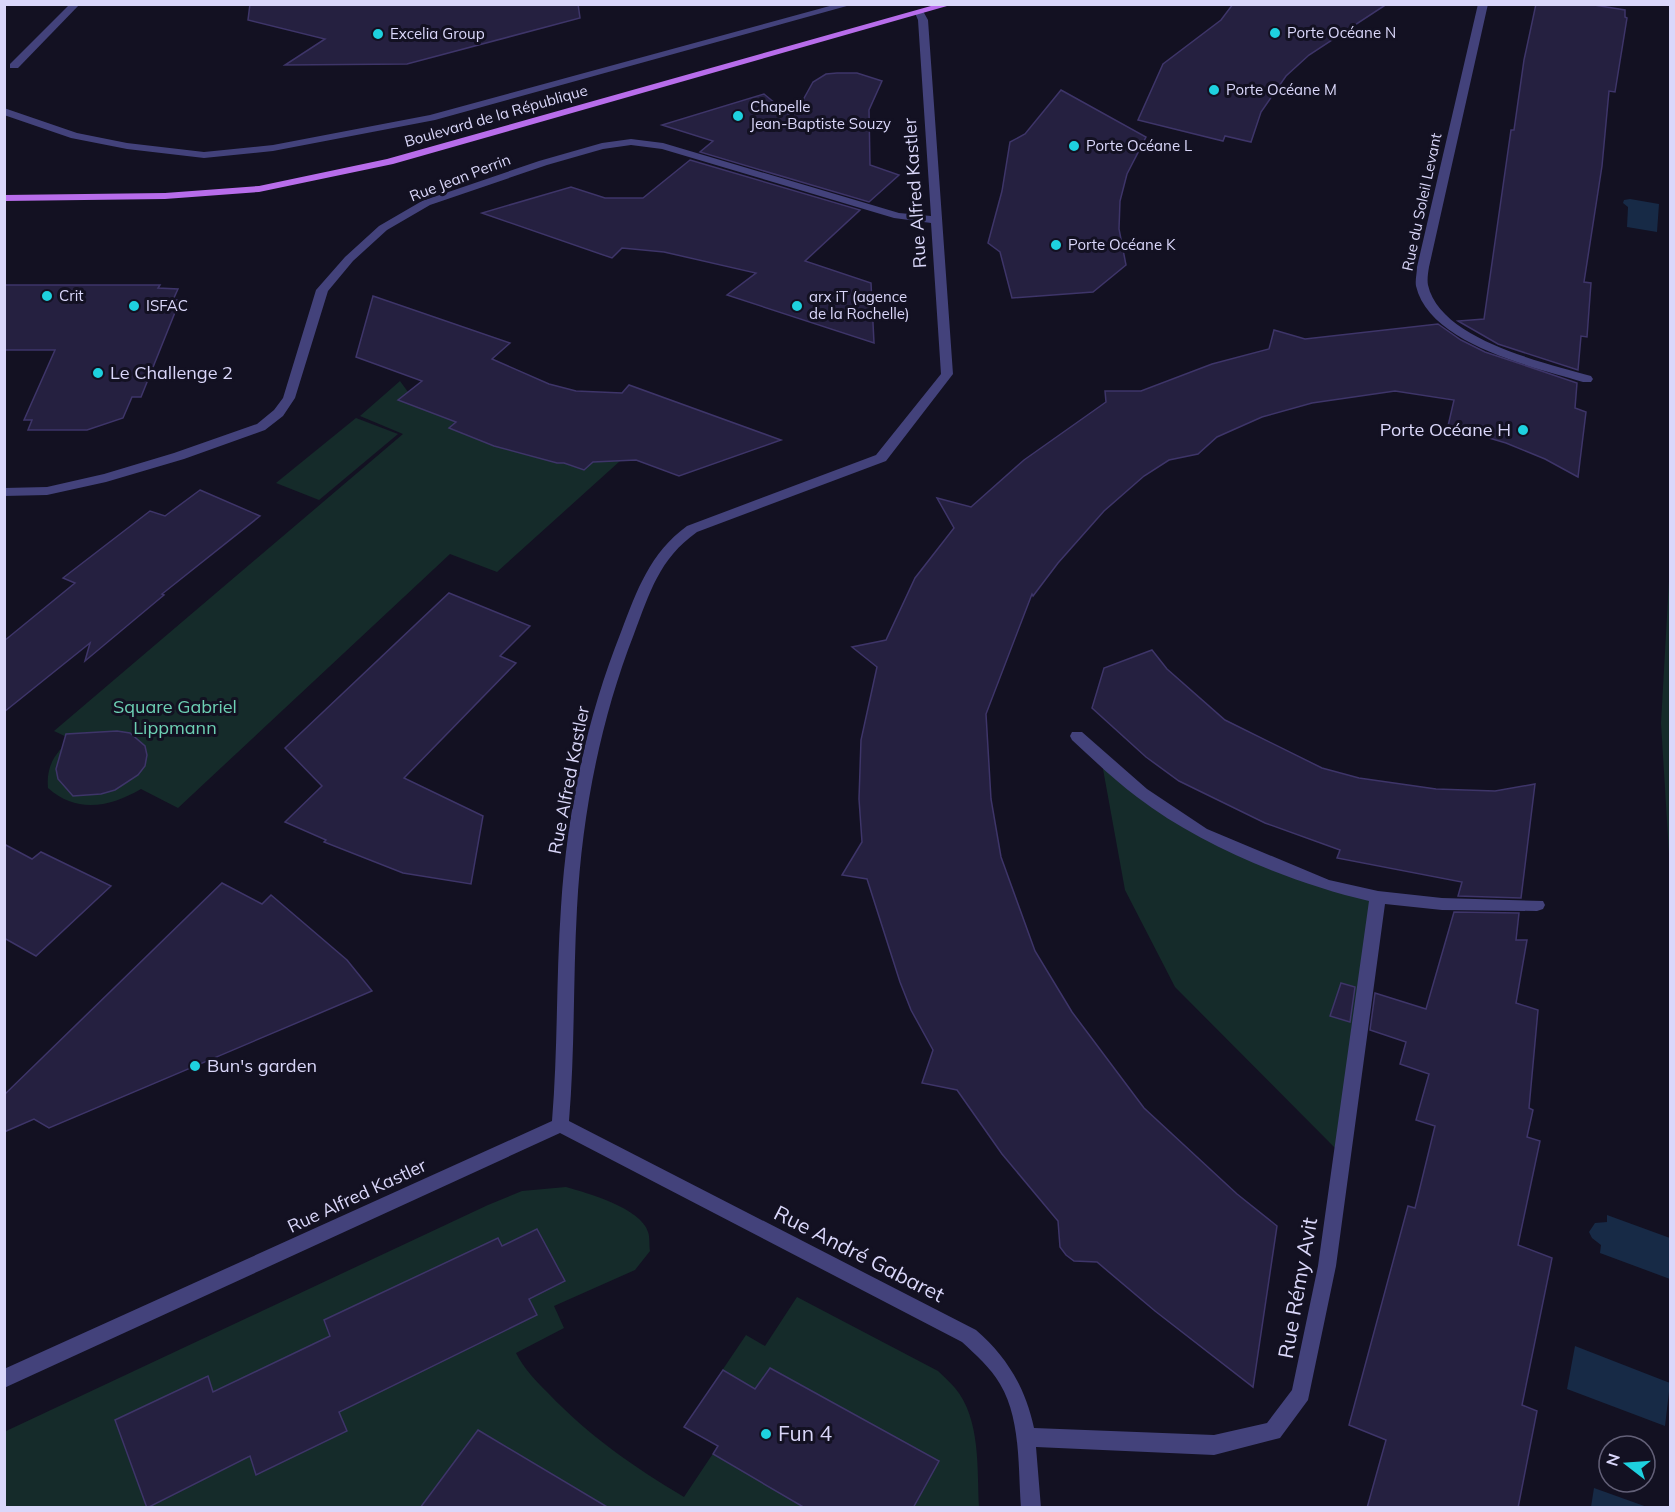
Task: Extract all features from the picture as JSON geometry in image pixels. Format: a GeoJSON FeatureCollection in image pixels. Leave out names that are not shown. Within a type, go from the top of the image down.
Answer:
{"type":"FeatureCollection","features":[{"type":"Feature","properties":{"kind":"main road","name":"Boulevard de la République"},"geometry":{"type":"LineString","coordinates":[[40,196],[165,196],[259,189],[389,162],[950,4]]}},
{"type":"Feature","properties":{"kind":"main road"},"geometry":{"type":"LineString","coordinates":[[4,189],[40,196]]}},
{"type":"Feature","properties":{"kind":"main road"},"geometry":{"type":"LineString","coordinates":[[4,198],[40,196]]}},
{"type":"Feature","properties":{"kind":"street"},"geometry":{"type":"LineString","coordinates":[[14,66],[76,4]]}},
{"type":"Feature","properties":{"kind":"street"},"geometry":{"type":"LineString","coordinates":[[4,111],[75,136],[127,146],[204,155],[273,148],[430,118],[850,4]]}},
{"type":"Feature","properties":{"kind":"street","name":"Rue du Soleil Levant"},"geometry":{"type":"LineString","coordinates":[[1483,4],[1423,267],[1422,285],[1434,309],[1466,336],[1509,356],[1587,379]]}},
{"type":"Feature","properties":{"kind":"street","name":"Rue Alfred Kastler"},"geometry":{"type":"LineString","coordinates":[[4,1378],[560,1125],[566,1075],[570,887],[588,765],[622,644],[659,558],[674,540],[693,529],[881,458],[947,374],[923,20],[920,13]]}},
{"type":"Feature","properties":{"kind":"street","name":"Rue Jean Perrin"},"geometry":{"type":"LineString","coordinates":[[4,492],[47,491],[106,478],[179,456],[261,427],[279,413],[289,398],[322,290],[349,259],[383,228],[426,203],[543,163],[602,146],[631,142],[663,146],[898,216],[937,220]]}},
{"type":"Feature","properties":{"kind":"street"},"geometry":{"type":"LineString","coordinates":[[1077,736],[1142,793],[1202,833],[1326,885],[1378,897],[1442,904],[1537,905]]}},
{"type":"Feature","properties":{"kind":"street","name":"Rue Rémy Avit"},"geometry":{"type":"LineString","coordinates":[[1025,1437],[1214,1444],[1273,1431],[1301,1394],[1327,1266],[1378,897]]}},
{"type":"Feature","properties":{"kind":"street","name":"Rue André Gabaret"},"geometry":{"type":"LineString","coordinates":[[560,1125],[969,1336],[997,1363],[1015,1394],[1025,1437],[1030,1508]]}},
{"type":"Feature","properties":{"kind":"green space","name":"Square Gabriel Lippmann"},"geometry":{"type":"Polygon","coordinates":[[[400,381],[408,392],[456,422],[450,427],[593,462],[620,461],[497,572],[450,554],[178,808],[141,789],[117,800],[94,805],[70,802],[48,788],[48,773],[53,760],[60,749],[71,739],[54,731],[403,434],[360,416],[400,381]]]}},
{"type":"Feature","properties":{"kind":"green space"},"geometry":{"type":"Polygon","coordinates":[[[356,418],[398,434],[319,500],[276,483],[356,418]]]}},
{"type":"Feature","properties":{"kind":"green space"},"geometry":{"type":"Polygon","coordinates":[[[1670,563],[1670,870],[1661,723],[1670,563]]]}},
{"type":"Feature","properties":{"kind":"green space"},"geometry":{"type":"Polygon","coordinates":[[[1101,758],[1142,793],[1256,858],[1378,897],[1342,1155],[1175,987],[1125,890],[1101,758]]]}},
{"type":"Feature","properties":{"kind":"green space"},"geometry":{"type":"Polygon","coordinates":[[[566,1187],[625,1209],[643,1223],[649,1236],[650,1251],[635,1270],[554,1306],[564,1328],[516,1353],[526,1370],[539,1384],[596,1437],[647,1474],[684,1497],[718,1446],[684,1427],[746,1335],[765,1346],[797,1297],[938,1371],[955,1388],[969,1414],[973,1430],[976,1445],[979,1507],[5,1507],[4,1432],[488,1205],[522,1191],[566,1187]]]}},
{"type":"Feature","properties":{"kind":"water"},"geometry":{"type":"Polygon","coordinates":[[[1624,200],[1659,204],[1657,232],[1627,227],[1628,207],[1623,203],[1624,200]]]}},
{"type":"Feature","properties":{"kind":"water"},"geometry":{"type":"Polygon","coordinates":[[[1607,1215],[1670,1238],[1670,1279],[1600,1253],[1601,1245],[1592,1238],[1589,1232],[1595,1223],[1607,1222],[1607,1215]]]}},
{"type":"Feature","properties":{"kind":"water"},"geometry":{"type":"Polygon","coordinates":[[[1575,1346],[1670,1383],[1665,1426],[1567,1389],[1575,1346]]]}},
{"type":"Feature","properties":{"kind":"water"},"geometry":{"type":"Polygon","coordinates":[[[1594,1488],[1597,1489],[1597,1494],[1611,1494],[1647,1507],[1591,1507],[1594,1488]]]}},
{"type":"Feature","properties":{"kind":"building","name":"Excelia Group"},"geometry":{"type":"Polygon","coordinates":[[[250,4],[578,4],[580,18],[407,64],[285,65],[325,39],[248,20],[250,4]]]}},
{"type":"Feature","properties":{"kind":"building"},"geometry":{"type":"Polygon","coordinates":[[[1233,4],[1387,4],[1309,55],[1286,76],[1261,112],[1251,142],[1225,136],[1223,141],[1138,120],[1163,64],[1221,20],[1233,4]]]}},
{"type":"Feature","properties":{"kind":"building"},"geometry":{"type":"Polygon","coordinates":[[[1536,4],[1588,4],[1625,10],[1627,18],[1615,92],[1609,91],[1602,166],[1584,282],[1591,283],[1587,337],[1581,336],[1578,370],[1498,344],[1458,321],[1484,319],[1511,130],[1514,130],[1524,60],[1536,4]]]}},
{"type":"Feature","properties":{"kind":"building"},"geometry":{"type":"Polygon","coordinates":[[[857,73],[882,81],[869,110],[870,165],[899,175],[869,202],[700,152],[713,141],[662,125],[764,94],[793,118],[813,82],[826,74],[857,73]]]}},
{"type":"Feature","properties":{"kind":"building"},"geometry":{"type":"Polygon","coordinates":[[[1061,90],[1146,137],[1127,174],[1120,201],[1119,229],[1126,265],[1093,292],[1012,298],[1000,252],[988,243],[1002,191],[1010,142],[1025,134],[1061,90]]]}},
{"type":"Feature","properties":{"kind":"building"},"geometry":{"type":"Polygon","coordinates":[[[690,160],[860,210],[805,261],[871,283],[874,343],[727,295],[756,273],[664,252],[622,248],[612,258],[482,213],[571,187],[605,198],[643,198],[690,160]]]}},
{"type":"Feature","properties":{"kind":"building","name":"Le Challenge 2"},"geometry":{"type":"Polygon","coordinates":[[[4,285],[160,285],[158,288],[178,289],[173,300],[180,300],[141,397],[132,397],[123,418],[87,430],[28,430],[32,420],[24,420],[55,350],[4,350],[4,285]]]}},
{"type":"Feature","properties":{"kind":"building"},"geometry":{"type":"Polygon","coordinates":[[[373,296],[510,343],[492,359],[549,384],[576,391],[622,393],[629,385],[781,440],[679,476],[636,460],[593,462],[584,470],[494,446],[449,428],[456,422],[398,400],[422,381],[356,357],[373,296]]]}},
{"type":"Feature","properties":{"kind":"building"},"geometry":{"type":"Polygon","coordinates":[[[1438,324],[1461,340],[1485,352],[1577,383],[1575,408],[1586,412],[1578,477],[1545,459],[1506,443],[1448,426],[1454,400],[1395,391],[1312,403],[1262,417],[1217,437],[1198,454],[1169,460],[1144,476],[1104,511],[1058,563],[1033,596],[1032,594],[986,714],[991,799],[1001,857],[1035,951],[1072,1012],[1144,1108],[1237,1194],[1277,1226],[1253,1387],[1155,1311],[1097,1262],[1074,1261],[1066,1255],[1060,1247],[1058,1221],[1002,1154],[957,1090],[922,1083],[933,1050],[911,1010],[900,982],[867,879],[842,875],[862,842],[859,799],[861,740],[877,667],[852,647],[886,640],[915,578],[954,528],[937,498],[971,507],[1024,460],[1106,402],[1105,391],[1141,391],[1212,364],[1269,349],[1274,330],[1305,339],[1438,324]]]}},
{"type":"Feature","properties":{"kind":"building"},"geometry":{"type":"Polygon","coordinates":[[[200,490],[260,516],[162,594],[164,595],[85,661],[90,643],[4,712],[4,641],[75,583],[63,578],[150,511],[165,516],[200,490]]]}},
{"type":"Feature","properties":{"kind":"building"},"geometry":{"type":"Polygon","coordinates":[[[449,593],[530,626],[500,656],[516,663],[404,778],[483,816],[471,884],[403,873],[324,842],[326,840],[285,822],[322,786],[285,748],[449,593]]]}},
{"type":"Feature","properties":{"kind":"building"},"geometry":{"type":"Polygon","coordinates":[[[1152,650],[1167,669],[1225,720],[1322,768],[1359,778],[1436,789],[1495,791],[1535,784],[1521,898],[1458,896],[1462,882],[1337,858],[1340,850],[1265,823],[1179,781],[1146,757],[1092,708],[1104,668],[1152,650]]]}},
{"type":"Feature","properties":{"kind":"building"},"geometry":{"type":"Polygon","coordinates":[[[117,731],[130,733],[145,746],[147,755],[145,766],[138,775],[115,790],[101,794],[73,796],[58,779],[56,769],[66,734],[117,731]]]}},
{"type":"Feature","properties":{"kind":"building"},"geometry":{"type":"Polygon","coordinates":[[[4,844],[32,859],[41,852],[111,886],[36,956],[4,938],[4,844]]]}},
{"type":"Feature","properties":{"kind":"building"},"geometry":{"type":"Polygon","coordinates":[[[222,883],[262,904],[271,895],[347,960],[372,991],[49,1128],[34,1119],[4,1132],[4,1095],[222,883]]]}},
{"type":"Feature","properties":{"kind":"building"},"geometry":{"type":"Polygon","coordinates":[[[1454,912],[1519,913],[1516,940],[1527,940],[1516,1003],[1538,1010],[1529,1108],[1533,1110],[1527,1137],[1540,1141],[1518,1245],[1552,1258],[1522,1405],[1537,1411],[1518,1508],[1367,1508],[1386,1440],[1349,1425],[1408,1206],[1415,1208],[1435,1126],[1416,1120],[1429,1074],[1400,1064],[1406,1042],[1370,1030],[1375,993],[1426,1009],[1454,912]]]}},
{"type":"Feature","properties":{"kind":"building"},"geometry":{"type":"Polygon","coordinates":[[[1341,983],[1355,987],[1350,1022],[1330,1016],[1341,983]]]}},
{"type":"Feature","properties":{"kind":"building"},"geometry":{"type":"Polygon","coordinates":[[[537,1229],[565,1281],[529,1299],[537,1315],[339,1412],[347,1431],[256,1475],[250,1456],[147,1508],[115,1420],[208,1376],[213,1392],[330,1336],[324,1320],[498,1238],[502,1246],[537,1229]]]}},
{"type":"Feature","properties":{"kind":"building"},"geometry":{"type":"Polygon","coordinates":[[[770,1368],[939,1461],[913,1508],[805,1508],[713,1454],[718,1446],[684,1427],[723,1370],[755,1389],[770,1368]]]}},
{"type":"Feature","properties":{"kind":"building"},"geometry":{"type":"Polygon","coordinates":[[[478,1430],[609,1508],[420,1508],[478,1430]]]}},
{"type":"Feature","properties":{"kind":"place","name":"Porte Océane N"},"geometry":{"type":"Point","coordinates":[1275,33]}},
{"type":"Feature","properties":{"kind":"place","name":"Excelia Group"},"geometry":{"type":"Point","coordinates":[378,34]}},
{"type":"Feature","properties":{"kind":"place","name":"Porte Océane M"},"geometry":{"type":"Point","coordinates":[1214,90]}},
{"type":"Feature","properties":{"kind":"place","name":"Chapelle Jean-Baptiste Souzy"},"geometry":{"type":"Point","coordinates":[738,116]}},
{"type":"Feature","properties":{"kind":"place","name":"Porte Océane L"},"geometry":{"type":"Point","coordinates":[1074,146]}},
{"type":"Feature","properties":{"kind":"place","name":"Porte Océane K"},"geometry":{"type":"Point","coordinates":[1056,245]}},
{"type":"Feature","properties":{"kind":"place","name":"Crit"},"geometry":{"type":"Point","coordinates":[47,296]}},
{"type":"Feature","properties":{"kind":"place","name":"ISFAC"},"geometry":{"type":"Point","coordinates":[134,306]}},
{"type":"Feature","properties":{"kind":"place","name":"arx iT (agence de la Rochelle)"},"geometry":{"type":"Point","coordinates":[797,306]}},
{"type":"Feature","properties":{"kind":"place","name":"Le Challenge 2"},"geometry":{"type":"Point","coordinates":[98,373]}},
{"type":"Feature","properties":{"kind":"place","name":"Porte Océane H"},"geometry":{"type":"Point","coordinates":[1523,430]}},
{"type":"Feature","properties":{"kind":"place","name":"Bun's garden"},"geometry":{"type":"Point","coordinates":[195,1066]}},
{"type":"Feature","properties":{"kind":"place","name":"Fun 4"},"geometry":{"type":"Point","coordinates":[766,1434]}}]}
